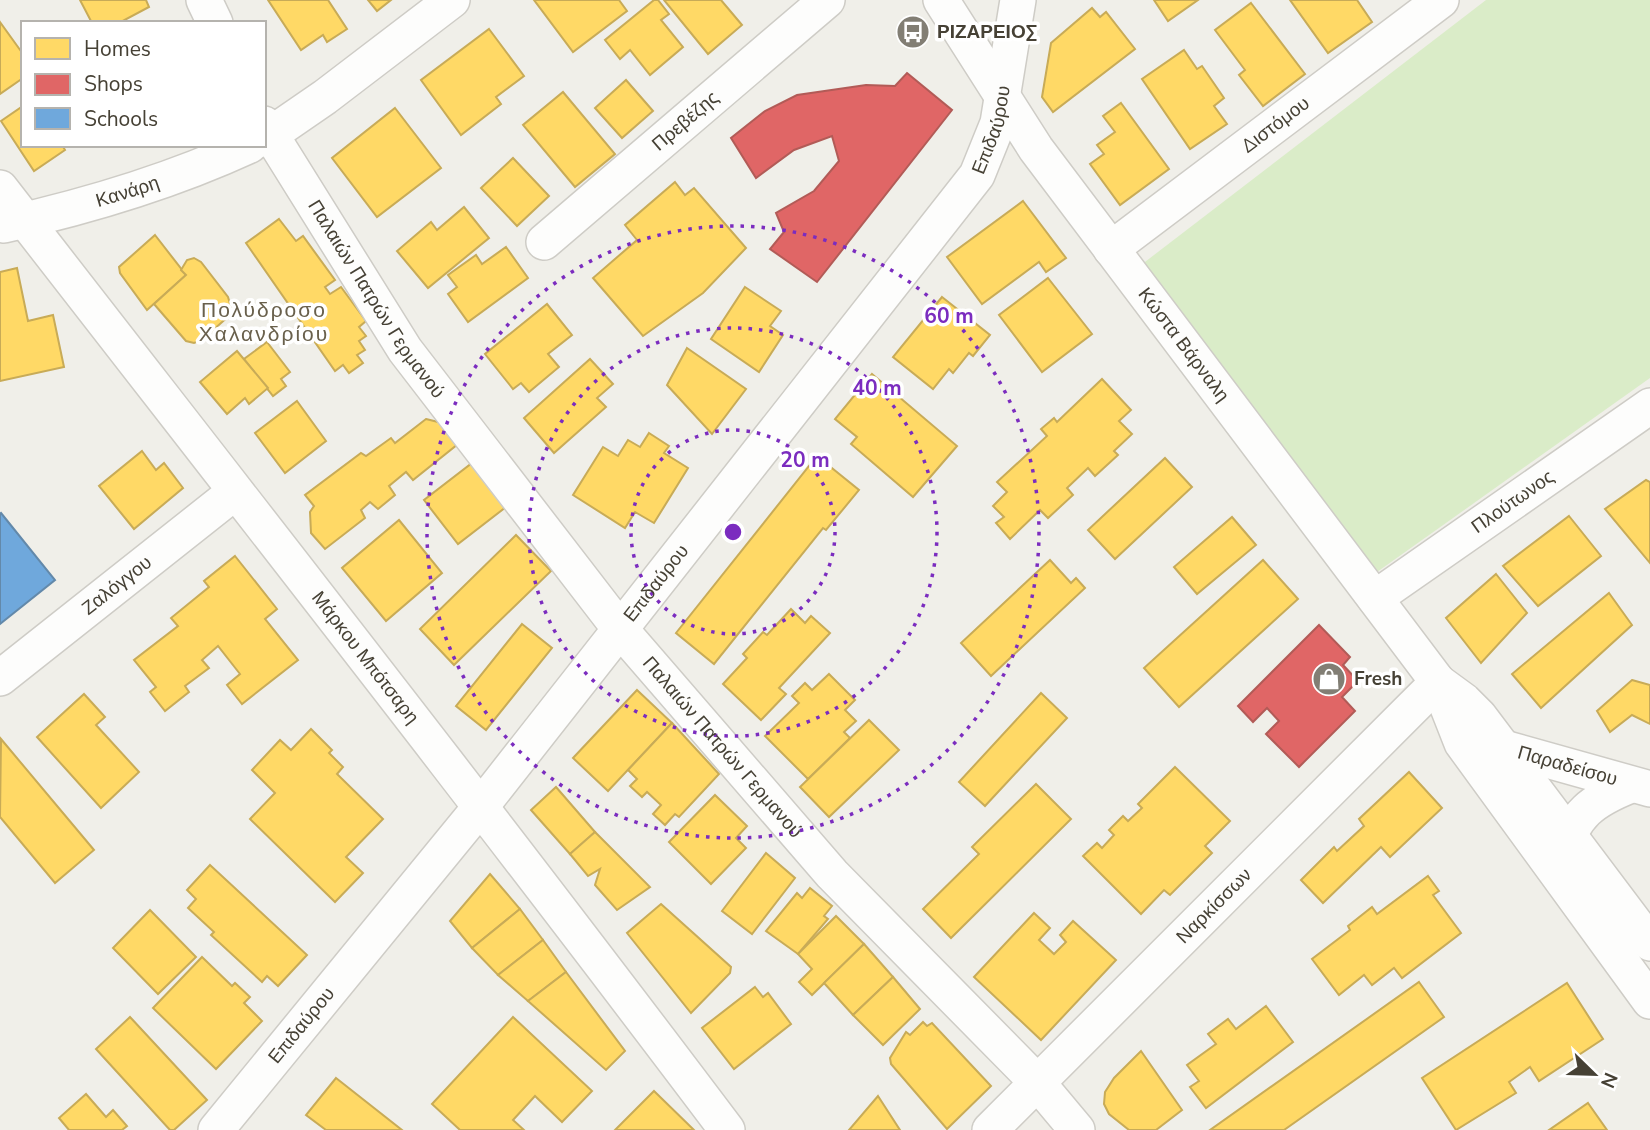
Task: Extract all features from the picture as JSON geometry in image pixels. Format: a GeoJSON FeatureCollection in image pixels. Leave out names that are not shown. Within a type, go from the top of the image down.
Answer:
{"type":"FeatureCollection","features":[{"type":"Feature","properties":{"kind":"street"},"geometry":{"type":"LineString","coordinates":[[204,0],[214,21]]}},
{"type":"Feature","properties":{"kind":"street","name":"Κανάρη"},"geometry":{"type":"LineString","coordinates":[[266,133],[452,0]]}},
{"type":"Feature","properties":{"kind":"street","name":"Πρεβέζης"},"geometry":{"type":"LineString","coordinates":[[544,242],[827,0]]}},
{"type":"Feature","properties":{"kind":"street","name":"Κώστα Βάρναλη"},"geometry":{"type":"LineString","coordinates":[[941,0],[1036,149],[1438,682],[1462,743],[1650,1001]]}},
{"type":"Feature","properties":{"kind":"street","name":"Επιδαύρου"},"geometry":{"type":"LineString","coordinates":[[216,1130],[482,805],[977,175],[998,123],[1018,0]]}},
{"type":"Feature","properties":{"kind":"street","name":"Διστόμου"},"geometry":{"type":"LineString","coordinates":[[1111,249],[1441,0]]}},
{"type":"Feature","properties":{"kind":"street","name":"Παλαιών Πατρών Γερμανού"},"geometry":{"type":"LineString","coordinates":[[266,142],[405,350],[620,629],[832,874],[1036,1081],[1077,1130]]}},
{"type":"Feature","properties":{"kind":"street","name":"Κανάρη"},"geometry":{"type":"LineString","coordinates":[[13,223],[103,201],[191,172],[240,147]]}},
{"type":"Feature","properties":{"kind":"street"},"geometry":{"type":"LineString","coordinates":[[977,175],[993,158],[1013,149],[1036,149]]}},
{"type":"Feature","properties":{"kind":"street","name":"Μάρκου Μπότσαρη"},"geometry":{"type":"LineString","coordinates":[[0,188],[13,223],[235,492],[482,805],[727,1130]]}},
{"type":"Feature","properties":{"kind":"street","name":"Πλούτωνος"},"geometry":{"type":"LineString","coordinates":[[1375,598],[1650,407]]}},
{"type":"Feature","properties":{"kind":"street","name":"Ζαλόγγου"},"geometry":{"type":"LineString","coordinates":[[0,678],[235,492]]}},
{"type":"Feature","properties":{"kind":"street","name":"Κώστα Βάρναλη"},"geometry":{"type":"LineString","coordinates":[[1438,682],[1464,701],[1504,748],[1650,943]]}},
{"type":"Feature","properties":{"kind":"street","name":"Ναρκίσσων"},"geometry":{"type":"LineString","coordinates":[[990,1130],[1036,1081],[1438,682]]}},
{"type":"Feature","properties":{"kind":"street","name":"Παραδείσου"},"geometry":{"type":"LineString","coordinates":[[1504,748],[1641,787]]}},
{"type":"Feature","properties":{"kind":"street","name":"Παραδείσου"},"geometry":{"type":"LineString","coordinates":[[1560,880],[1568,834],[1591,804],[1641,787]]}},
{"type":"Feature","properties":{"kind":"green space"},"geometry":{"type":"Polygon","coordinates":[[[1486,0],[1650,0],[1650,378],[1377,572],[1141,265],[1486,0]]]}},
{"type":"Feature","properties":{"kind":"building: Homes"},"geometry":{"type":"Polygon","coordinates":[[[80,0],[146,0],[149,7],[123,21],[91,21],[80,0]]]}},
{"type":"Feature","properties":{"kind":"building: Homes"},"geometry":{"type":"Polygon","coordinates":[[[268,0],[328,0],[347,29],[327,42],[323,35],[301,50],[268,0]]]}},
{"type":"Feature","properties":{"kind":"building: Homes"},"geometry":{"type":"Polygon","coordinates":[[[368,0],[391,0],[377,11],[368,0]]]}},
{"type":"Feature","properties":{"kind":"building: Homes"},"geometry":{"type":"Polygon","coordinates":[[[534,0],[619,0],[627,11],[573,52],[534,0]]]}},
{"type":"Feature","properties":{"kind":"building: Homes"},"geometry":{"type":"Polygon","coordinates":[[[654,0],[658,0],[669,14],[661,20],[683,47],[650,75],[630,50],[620,59],[605,40],[654,0]]]}},
{"type":"Feature","properties":{"kind":"building: Homes"},"geometry":{"type":"Polygon","coordinates":[[[664,0],[721,0],[742,25],[708,54],[664,0]]]}},
{"type":"Feature","properties":{"kind":"building: Homes"},"geometry":{"type":"Polygon","coordinates":[[[1154,0],[1198,0],[1168,21],[1154,0]]]}},
{"type":"Feature","properties":{"kind":"building: Homes"},"geometry":{"type":"Polygon","coordinates":[[[1290,0],[1357,0],[1372,22],[1328,53],[1290,0]]]}},
{"type":"Feature","properties":{"kind":"building: Homes"},"geometry":{"type":"Polygon","coordinates":[[[1251,3],[1305,74],[1263,106],[1239,75],[1245,70],[1215,30],[1251,3]]]}},
{"type":"Feature","properties":{"kind":"building: Homes"},"geometry":{"type":"Polygon","coordinates":[[[1092,8],[1100,17],[1106,12],[1135,49],[1053,112],[1042,97],[1051,43],[1092,8]]]}},
{"type":"Feature","properties":{"kind":"building: Homes"},"geometry":{"type":"Polygon","coordinates":[[[0,22],[21,51],[21,79],[0,94],[0,22]]]}},
{"type":"Feature","properties":{"kind":"building: Homes"},"geometry":{"type":"Polygon","coordinates":[[[489,29],[524,76],[496,97],[501,104],[461,135],[421,80],[489,29]]]}},
{"type":"Feature","properties":{"kind":"building: Homes"},"geometry":{"type":"Polygon","coordinates":[[[1184,50],[1197,69],[1202,66],[1224,98],[1214,106],[1227,124],[1190,149],[1142,79],[1184,50]]]}},
{"type":"Feature","properties":{"kind":"building: Homes"},"geometry":{"type":"Polygon","coordinates":[[[626,80],[653,111],[622,138],[595,108],[626,80]]]}},
{"type":"Feature","properties":{"kind":"building: Homes"},"geometry":{"type":"Polygon","coordinates":[[[563,92],[615,154],[575,187],[523,125],[563,92]]]}},
{"type":"Feature","properties":{"kind":"building: Homes"},"geometry":{"type":"Polygon","coordinates":[[[1121,103],[1169,169],[1120,205],[1090,164],[1104,154],[1097,145],[1115,132],[1103,116],[1121,103]]]}},
{"type":"Feature","properties":{"kind":"building: Homes"},"geometry":{"type":"Polygon","coordinates":[[[21,107],[21,147],[63,147],[65,150],[34,171],[1,121],[21,107]]]}},
{"type":"Feature","properties":{"kind":"building: Homes"},"geometry":{"type":"Polygon","coordinates":[[[395,108],[441,168],[377,217],[332,158],[395,108]]]}},
{"type":"Feature","properties":{"kind":"building: Homes"},"geometry":{"type":"Polygon","coordinates":[[[513,158],[549,196],[517,226],[481,188],[513,158]]]}},
{"type":"Feature","properties":{"kind":"building: Homes"},"geometry":{"type":"Polygon","coordinates":[[[675,182],[685,195],[694,188],[746,248],[703,293],[643,336],[593,278],[637,240],[625,225],[675,182]]]}},
{"type":"Feature","properties":{"kind":"building: Homes"},"geometry":{"type":"Polygon","coordinates":[[[1023,201],[1066,258],[1046,272],[1039,262],[982,304],[947,257],[1023,201]]]}},
{"type":"Feature","properties":{"kind":"building: Homes"},"geometry":{"type":"Polygon","coordinates":[[[464,207],[489,238],[428,288],[397,251],[431,222],[437,230],[464,207]]]}},
{"type":"Feature","properties":{"kind":"building: Homes"},"geometry":{"type":"Polygon","coordinates":[[[279,219],[296,241],[303,236],[335,280],[325,287],[330,294],[341,287],[366,321],[359,327],[366,336],[359,341],[365,350],[357,355],[363,363],[349,373],[343,365],[335,371],[246,243],[279,219]]]}},
{"type":"Feature","properties":{"kind":"building: Homes"},"geometry":{"type":"Polygon","coordinates":[[[155,235],[186,275],[147,310],[120,273],[119,267],[155,235]]]}},
{"type":"Feature","properties":{"kind":"building: Homes"},"geometry":{"type":"Polygon","coordinates":[[[506,247],[528,278],[468,322],[448,294],[457,287],[448,275],[476,255],[482,264],[506,247]]]}},
{"type":"Feature","properties":{"kind":"building: Homes"},"geometry":{"type":"Polygon","coordinates":[[[194,258],[201,262],[228,297],[231,307],[230,315],[202,340],[194,343],[186,341],[154,304],[186,275],[181,270],[187,260],[194,258]]]}},
{"type":"Feature","properties":{"kind":"building: Homes"},"geometry":{"type":"Polygon","coordinates":[[[17,268],[28,321],[53,315],[64,367],[0,381],[0,272],[17,268]]]}},
{"type":"Feature","properties":{"kind":"building: Homes"},"geometry":{"type":"Polygon","coordinates":[[[1048,278],[1092,334],[1042,372],[999,315],[1048,278]]]}},
{"type":"Feature","properties":{"kind":"building: Homes"},"geometry":{"type":"Polygon","coordinates":[[[745,287],[781,311],[770,326],[783,335],[759,372],[711,339],[745,287]]]}},
{"type":"Feature","properties":{"kind":"building: Homes"},"geometry":{"type":"Polygon","coordinates":[[[942,297],[990,335],[973,356],[969,353],[953,373],[949,369],[933,389],[893,357],[942,297]]]}},
{"type":"Feature","properties":{"kind":"building: Homes"},"geometry":{"type":"Polygon","coordinates":[[[547,304],[572,335],[548,354],[559,367],[529,392],[521,383],[513,389],[485,354],[547,304]]]}},
{"type":"Feature","properties":{"kind":"building: Homes"},"geometry":{"type":"Polygon","coordinates":[[[267,342],[290,372],[281,379],[286,386],[273,396],[244,359],[267,342]]]}},
{"type":"Feature","properties":{"kind":"building: Homes"},"geometry":{"type":"Polygon","coordinates":[[[687,348],[746,389],[712,434],[667,385],[687,348]]]}},
{"type":"Feature","properties":{"kind":"building: Homes"},"geometry":{"type":"Polygon","coordinates":[[[237,351],[268,388],[249,404],[245,398],[227,414],[200,382],[237,351]]]}},
{"type":"Feature","properties":{"kind":"building: Homes"},"geometry":{"type":"Polygon","coordinates":[[[590,359],[613,384],[597,398],[606,407],[554,453],[524,418],[590,359]]]}},
{"type":"Feature","properties":{"kind":"building: Homes"},"geometry":{"type":"Polygon","coordinates":[[[872,374],[957,446],[913,497],[851,444],[857,437],[835,419],[872,374]]]}},
{"type":"Feature","properties":{"kind":"building: Homes"},"geometry":{"type":"Polygon","coordinates":[[[1102,379],[1131,410],[1119,421],[1132,434],[1114,451],[1118,455],[1095,476],[1088,468],[1067,488],[1073,495],[1048,518],[1040,510],[1010,539],[996,523],[1004,517],[993,506],[1007,492],[997,482],[1047,436],[1041,429],[1054,418],[1057,422],[1102,379]]]}},
{"type":"Feature","properties":{"kind":"building: Homes"},"geometry":{"type":"Polygon","coordinates":[[[297,401],[326,441],[285,473],[255,433],[297,401]]]}},
{"type":"Feature","properties":{"kind":"building: Homes"},"geometry":{"type":"Polygon","coordinates":[[[426,419],[442,423],[458,444],[413,480],[406,472],[389,486],[395,495],[378,509],[370,502],[361,510],[365,518],[325,549],[311,533],[310,512],[314,506],[305,495],[361,453],[366,456],[391,438],[395,443],[426,419]]]}},
{"type":"Feature","properties":{"kind":"building: Homes"},"geometry":{"type":"Polygon","coordinates":[[[649,433],[669,446],[664,453],[688,468],[654,523],[635,512],[625,528],[573,495],[603,447],[618,456],[628,440],[640,447],[649,433]]]}},
{"type":"Feature","properties":{"kind":"building: Homes"},"geometry":{"type":"Polygon","coordinates":[[[142,451],[156,470],[164,463],[183,488],[134,529],[99,486],[142,451]]]}},
{"type":"Feature","properties":{"kind":"building: Homes"},"geometry":{"type":"Polygon","coordinates":[[[817,456],[859,490],[826,530],[823,528],[714,664],[676,633],[817,456]]]}},
{"type":"Feature","properties":{"kind":"building: Homes"},"geometry":{"type":"Polygon","coordinates":[[[1165,458],[1192,487],[1115,559],[1088,530],[1165,458]]]}},
{"type":"Feature","properties":{"kind":"building: Homes"},"geometry":{"type":"Polygon","coordinates":[[[472,463],[506,507],[458,544],[424,500],[472,463]]]}},
{"type":"Feature","properties":{"kind":"building: Homes"},"geometry":{"type":"Polygon","coordinates":[[[1646,480],[1650,482],[1650,563],[1605,509],[1646,480]]]}},
{"type":"Feature","properties":{"kind":"building: Homes"},"geometry":{"type":"Polygon","coordinates":[[[1569,516],[1601,556],[1538,606],[1503,566],[1569,516]]]}},
{"type":"Feature","properties":{"kind":"building: Homes"},"geometry":{"type":"Polygon","coordinates":[[[1232,517],[1256,545],[1197,594],[1174,567],[1232,517]]]}},
{"type":"Feature","properties":{"kind":"building: Homes"},"geometry":{"type":"Polygon","coordinates":[[[399,520],[442,573],[386,621],[342,568],[399,520]]]}},
{"type":"Feature","properties":{"kind":"building: Homes"},"geometry":{"type":"Polygon","coordinates":[[[516,535],[551,571],[454,665],[420,629],[516,535]]]}},
{"type":"Feature","properties":{"kind":"building: Homes"},"geometry":{"type":"Polygon","coordinates":[[[235,556],[277,609],[265,619],[298,660],[242,704],[227,685],[240,674],[218,646],[202,660],[209,668],[185,686],[189,692],[165,711],[150,692],[156,687],[134,660],[178,626],[171,618],[209,587],[204,581],[235,556]]]}},
{"type":"Feature","properties":{"kind":"building: Homes"},"geometry":{"type":"Polygon","coordinates":[[[1050,560],[1071,583],[1076,578],[1085,588],[991,676],[961,643],[1050,560]]]}},
{"type":"Feature","properties":{"kind":"building: Homes"},"geometry":{"type":"Polygon","coordinates":[[[1263,560],[1298,599],[1179,707],[1144,668],[1263,560]]]}},
{"type":"Feature","properties":{"kind":"building: Homes"},"geometry":{"type":"Polygon","coordinates":[[[1496,574],[1527,613],[1481,663],[1446,618],[1496,574]]]}},
{"type":"Feature","properties":{"kind":"building: Homes"},"geometry":{"type":"Polygon","coordinates":[[[1609,593],[1632,625],[1541,708],[1512,674],[1609,593]]]}},
{"type":"Feature","properties":{"kind":"building: Homes"},"geometry":{"type":"Polygon","coordinates":[[[791,609],[805,623],[811,616],[830,633],[779,688],[786,694],[761,720],[723,684],[747,658],[743,654],[763,632],[767,635],[791,609]]]}},
{"type":"Feature","properties":{"kind":"building: Homes"},"geometry":{"type":"Polygon","coordinates":[[[522,624],[552,648],[486,730],[456,706],[522,624]]]}},
{"type":"Feature","properties":{"kind":"building: Homes"},"geometry":{"type":"Polygon","coordinates":[[[829,674],[855,700],[845,710],[856,721],[844,732],[850,738],[808,779],[765,736],[799,703],[792,696],[805,683],[812,690],[829,674]]]}},
{"type":"Feature","properties":{"kind":"building: Homes"},"geometry":{"type":"Polygon","coordinates":[[[1632,680],[1650,685],[1650,724],[1632,715],[1610,732],[1597,711],[1632,680]]]}},
{"type":"Feature","properties":{"kind":"building: Homes"},"geometry":{"type":"Polygon","coordinates":[[[637,690],[672,723],[608,791],[573,758],[637,690]]]}},
{"type":"Feature","properties":{"kind":"building: Homes"},"geometry":{"type":"Polygon","coordinates":[[[1041,693],[1067,718],[985,806],[959,782],[1041,693]]]}},
{"type":"Feature","properties":{"kind":"building: Homes"},"geometry":{"type":"Polygon","coordinates":[[[84,694],[105,717],[96,725],[139,772],[101,808],[37,737],[84,694]]]}},
{"type":"Feature","properties":{"kind":"building: Homes"},"geometry":{"type":"Polygon","coordinates":[[[869,720],[899,750],[829,817],[800,787],[869,720]]]}},
{"type":"Feature","properties":{"kind":"building: Homes"},"geometry":{"type":"Polygon","coordinates":[[[672,723],[719,774],[679,817],[675,814],[665,825],[653,814],[661,805],[647,792],[642,797],[630,786],[637,779],[628,770],[672,723]]]}},
{"type":"Feature","properties":{"kind":"building: Homes"},"geometry":{"type":"Polygon","coordinates":[[[311,729],[332,750],[329,753],[343,767],[337,774],[383,819],[346,857],[363,873],[335,902],[250,819],[275,793],[252,770],[280,740],[291,750],[311,729]]]}},
{"type":"Feature","properties":{"kind":"building: Homes"},"geometry":{"type":"Polygon","coordinates":[[[1,739],[94,850],[55,883],[0,817],[1,739]]]}},
{"type":"Feature","properties":{"kind":"building: Homes"},"geometry":{"type":"Polygon","coordinates":[[[1175,767],[1230,821],[1205,846],[1212,853],[1170,895],[1164,890],[1141,914],[1083,856],[1097,843],[1102,848],[1114,835],[1109,830],[1123,816],[1128,821],[1142,808],[1138,804],[1175,767]]]}},
{"type":"Feature","properties":{"kind":"building: Homes"},"geometry":{"type":"Polygon","coordinates":[[[1409,772],[1442,808],[1390,857],[1381,847],[1323,903],[1301,880],[1334,847],[1337,851],[1364,826],[1359,819],[1409,772]]]}},
{"type":"Feature","properties":{"kind":"building: Homes"},"geometry":{"type":"Polygon","coordinates":[[[1036,784],[1071,819],[951,938],[923,909],[979,854],[972,847],[1036,784]]]}},
{"type":"Feature","properties":{"kind":"building: Homes"},"geometry":{"type":"Polygon","coordinates":[[[556,787],[595,832],[570,854],[531,810],[556,787]]]}},
{"type":"Feature","properties":{"kind":"building: Homes"},"geometry":{"type":"Polygon","coordinates":[[[715,795],[747,826],[736,838],[746,848],[711,884],[669,842],[715,795]]]}},
{"type":"Feature","properties":{"kind":"building: Homes"},"geometry":{"type":"Polygon","coordinates":[[[595,832],[650,887],[617,910],[595,885],[600,869],[588,876],[570,854],[595,832]]]}},
{"type":"Feature","properties":{"kind":"building: Homes"},"geometry":{"type":"Polygon","coordinates":[[[766,853],[795,878],[752,934],[722,911],[766,853]]]}},
{"type":"Feature","properties":{"kind":"building: Homes"},"geometry":{"type":"Polygon","coordinates":[[[210,865],[307,955],[278,986],[267,976],[262,982],[211,935],[214,932],[188,908],[196,899],[187,890],[210,865]]]}},
{"type":"Feature","properties":{"kind":"building: Homes"},"geometry":{"type":"Polygon","coordinates":[[[490,874],[520,909],[472,948],[450,921],[490,874]]]}},
{"type":"Feature","properties":{"kind":"building: Homes"},"geometry":{"type":"Polygon","coordinates":[[[1428,876],[1439,891],[1433,895],[1461,933],[1402,978],[1394,968],[1372,985],[1364,975],[1339,995],[1312,959],[1350,930],[1348,926],[1372,907],[1377,914],[1428,876]]]}},
{"type":"Feature","properties":{"kind":"building: Homes"},"geometry":{"type":"Polygon","coordinates":[[[810,888],[832,906],[824,916],[828,919],[798,954],[766,931],[797,893],[802,898],[810,888]]]}},
{"type":"Feature","properties":{"kind":"building: Homes"},"geometry":{"type":"Polygon","coordinates":[[[661,904],[731,967],[730,973],[691,1013],[627,933],[661,904]]]}},
{"type":"Feature","properties":{"kind":"building: Homes"},"geometry":{"type":"Polygon","coordinates":[[[520,909],[543,940],[498,975],[472,948],[520,909]]]}},
{"type":"Feature","properties":{"kind":"building: Homes"},"geometry":{"type":"Polygon","coordinates":[[[150,910],[196,957],[158,994],[113,948],[150,910]]]}},
{"type":"Feature","properties":{"kind":"building: Homes"},"geometry":{"type":"Polygon","coordinates":[[[1034,913],[1050,928],[1039,940],[1054,954],[1066,942],[1060,935],[1073,921],[1116,960],[1041,1040],[974,977],[1034,913]]]}},
{"type":"Feature","properties":{"kind":"building: Homes"},"geometry":{"type":"Polygon","coordinates":[[[836,916],[864,944],[812,995],[799,982],[812,969],[798,954],[836,916]]]}},
{"type":"Feature","properties":{"kind":"building: Homes"},"geometry":{"type":"Polygon","coordinates":[[[543,940],[566,972],[528,1001],[498,975],[543,940]]]}},
{"type":"Feature","properties":{"kind":"building: Homes"},"geometry":{"type":"Polygon","coordinates":[[[864,944],[893,977],[853,1015],[824,983],[864,944]]]}},
{"type":"Feature","properties":{"kind":"building: Homes"},"geometry":{"type":"Polygon","coordinates":[[[202,957],[232,986],[235,983],[250,997],[244,1003],[262,1021],[216,1069],[153,1008],[202,957]]]}},
{"type":"Feature","properties":{"kind":"building: Homes"},"geometry":{"type":"Polygon","coordinates":[[[566,972],[625,1051],[606,1070],[528,1001],[566,972]]]}},
{"type":"Feature","properties":{"kind":"building: Homes"},"geometry":{"type":"Polygon","coordinates":[[[893,977],[920,1009],[883,1045],[853,1015],[893,977]]]}},
{"type":"Feature","properties":{"kind":"building: Homes"},"geometry":{"type":"Polygon","coordinates":[[[1419,982],[1444,1017],[1284,1130],[1210,1130],[1419,982]]]}},
{"type":"Feature","properties":{"kind":"building: Homes"},"geometry":{"type":"Polygon","coordinates":[[[1567,983],[1603,1039],[1539,1081],[1530,1067],[1509,1082],[1516,1093],[1456,1130],[1422,1078],[1567,983]]]}},
{"type":"Feature","properties":{"kind":"building: Homes"},"geometry":{"type":"Polygon","coordinates":[[[755,987],[763,997],[768,993],[791,1024],[734,1069],[702,1028],[755,987]]]}},
{"type":"Feature","properties":{"kind":"building: Homes"},"geometry":{"type":"Polygon","coordinates":[[[1266,1006],[1293,1042],[1206,1108],[1190,1087],[1199,1081],[1187,1065],[1216,1044],[1208,1034],[1228,1019],[1236,1029],[1266,1006]]]}},
{"type":"Feature","properties":{"kind":"building: Homes"},"geometry":{"type":"Polygon","coordinates":[[[130,1017],[207,1100],[174,1130],[170,1130],[96,1049],[130,1017]]]}},
{"type":"Feature","properties":{"kind":"building: Homes"},"geometry":{"type":"Polygon","coordinates":[[[513,1017],[592,1091],[562,1122],[535,1096],[513,1120],[524,1130],[460,1130],[432,1104],[513,1017]]]}},
{"type":"Feature","properties":{"kind":"building: Homes"},"geometry":{"type":"Polygon","coordinates":[[[923,1022],[927,1026],[932,1023],[991,1086],[947,1129],[891,1064],[890,1058],[906,1032],[910,1035],[923,1022]]]}},
{"type":"Feature","properties":{"kind":"building: Homes"},"geometry":{"type":"Polygon","coordinates":[[[1141,1051],[1182,1110],[1156,1130],[1129,1130],[1109,1114],[1104,1104],[1105,1092],[1114,1078],[1141,1051]]]}},
{"type":"Feature","properties":{"kind":"building: Homes"},"geometry":{"type":"Polygon","coordinates":[[[336,1078],[402,1130],[326,1130],[306,1115],[336,1078]]]}},
{"type":"Feature","properties":{"kind":"building: Homes"},"geometry":{"type":"Polygon","coordinates":[[[654,1091],[694,1130],[615,1130],[654,1091]]]}},
{"type":"Feature","properties":{"kind":"building: Homes"},"geometry":{"type":"Polygon","coordinates":[[[86,1094],[106,1117],[113,1110],[127,1126],[122,1130],[69,1130],[59,1118],[86,1094]]]}},
{"type":"Feature","properties":{"kind":"building: Homes"},"geometry":{"type":"Polygon","coordinates":[[[878,1096],[900,1130],[849,1130],[878,1096]]]}},
{"type":"Feature","properties":{"kind":"building: Homes"},"geometry":{"type":"Polygon","coordinates":[[[1588,1103],[1607,1130],[1549,1130],[1588,1103]]]}},
{"type":"Feature","properties":{"kind":"building: Shops"},"geometry":{"type":"Polygon","coordinates":[[[907,73],[952,110],[817,282],[770,249],[784,232],[776,213],[814,191],[839,161],[832,136],[794,150],[756,178],[731,138],[765,111],[797,95],[866,85],[895,86],[907,73]]]}},
{"type":"Feature","properties":{"kind":"building: Shops"},"geometry":{"type":"Polygon","coordinates":[[[1319,625],[1350,657],[1343,665],[1358,681],[1342,697],[1355,711],[1299,767],[1266,734],[1279,721],[1267,708],[1253,722],[1238,706],[1319,625]]]}},
{"type":"Feature","properties":{"kind":"building: Schools"},"geometry":{"type":"Polygon","coordinates":[[[0,514],[55,580],[0,624],[0,514]]]}},
{"type":"Feature","properties":{"kind":"place","name":"ΡΙΖΑΡΕΙΟΣ"},"geometry":{"type":"Point","coordinates":[913,32]}},
{"type":"Feature","properties":{"kind":"place","name":"Fresh"},"geometry":{"type":"Point","coordinates":[1329,679]}},
{"type":"Feature","properties":{"kind":"district","name":"Πολύδροσο Χαλανδρίου"},"geometry":{"type":"Point","coordinates":[264,322]}}]}
